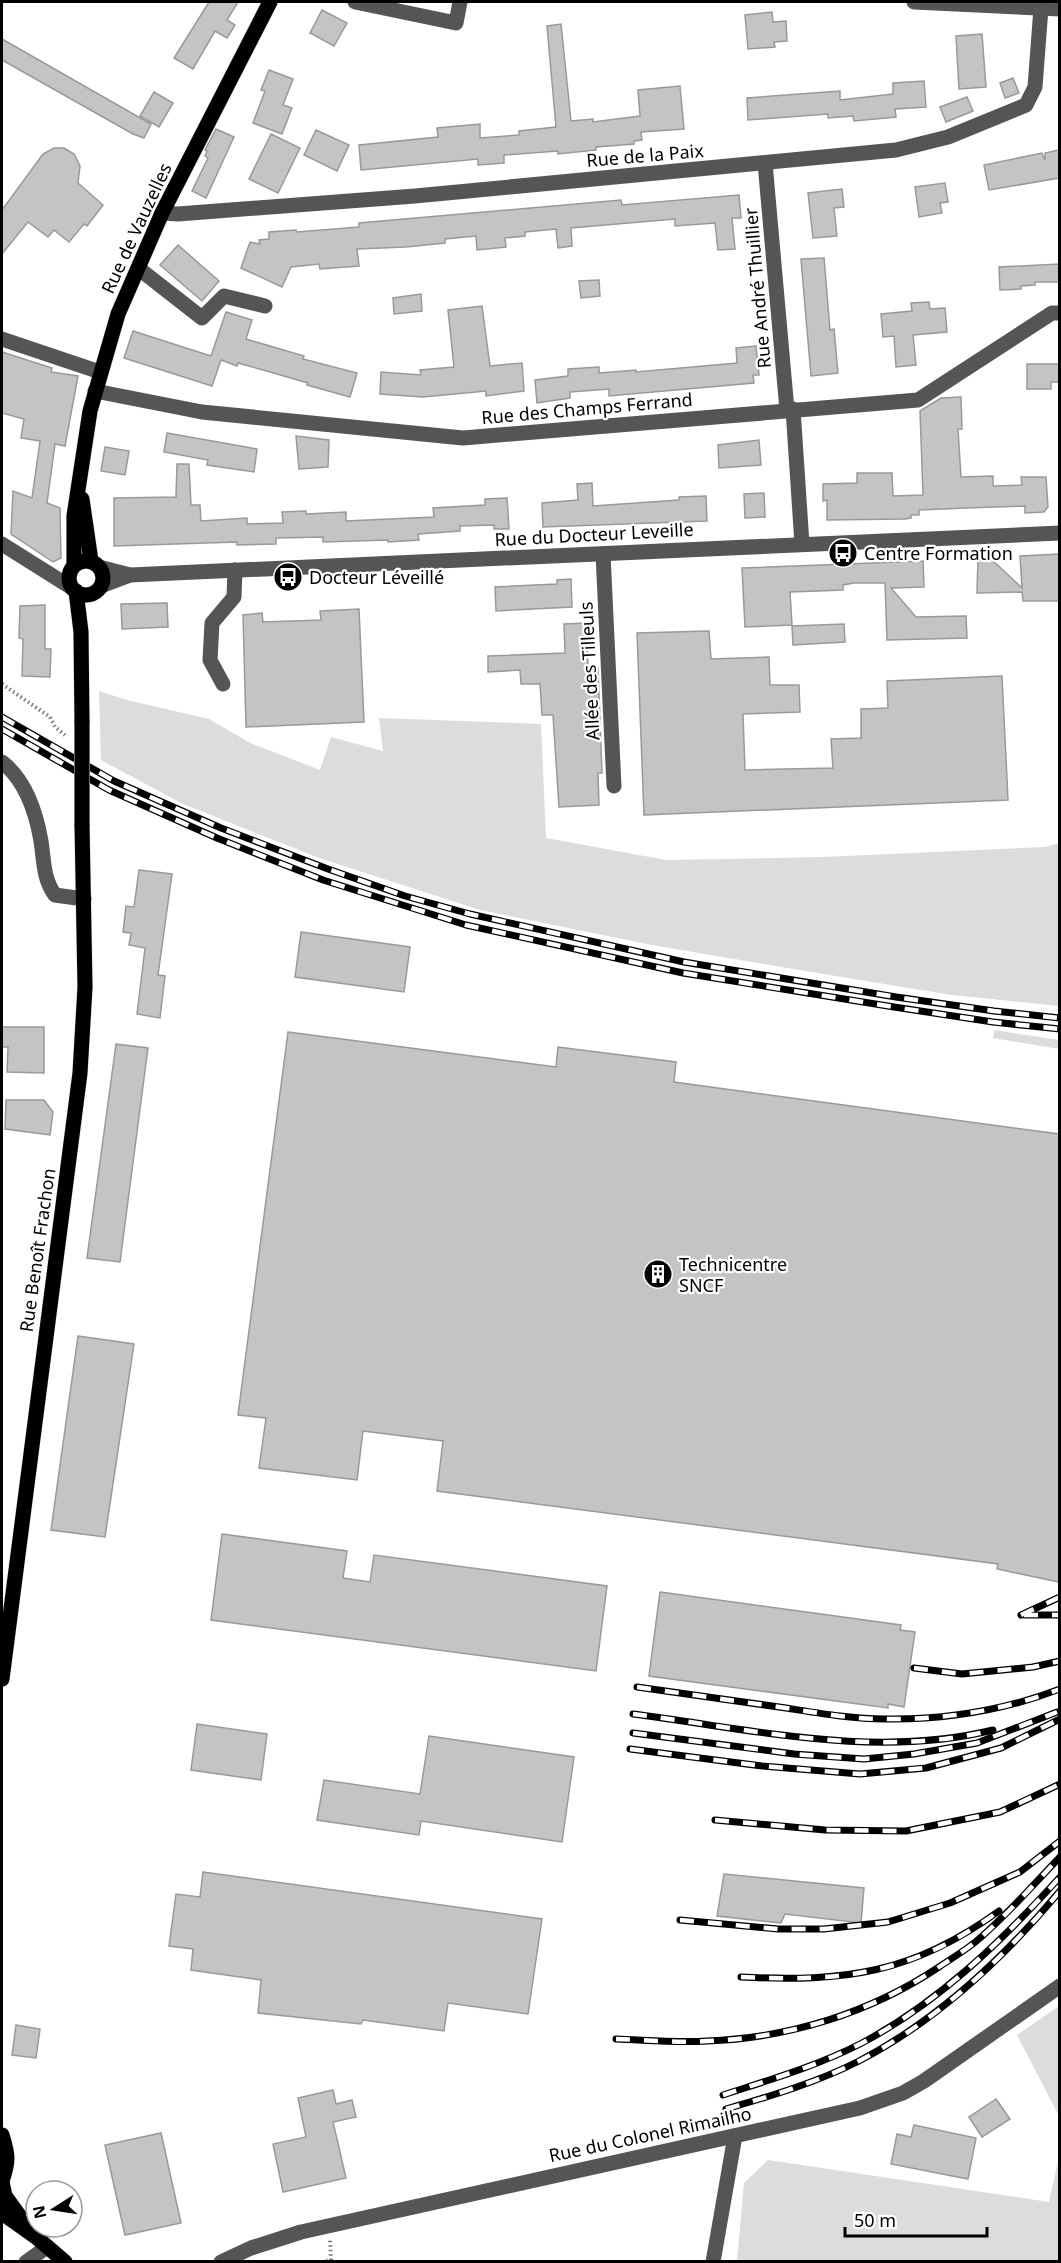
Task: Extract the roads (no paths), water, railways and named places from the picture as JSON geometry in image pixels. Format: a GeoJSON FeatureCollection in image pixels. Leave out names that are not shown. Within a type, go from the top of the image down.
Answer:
{"type":"FeatureCollection","features":[{"type":"Feature","properties":{"kind":"main road","name":"Rue de Vauzelles"},"geometry":{"type":"LineString","coordinates":[[72,567],[74,516],[83,455],[95,391],[118,314],[162,213],[270,2]]}},
{"type":"Feature","properties":{"kind":"main road","name":"Rue de Vauzelles"},"geometry":{"type":"LineString","coordinates":[[80,487],[95,564]]}},
{"type":"Feature","properties":{"kind":"main road"},"geometry":{"type":"LineString","coordinates":[[82,561],[95,564],[103,576],[81,632],[74,590],[68,579],[72,567],[82,561]]}},
{"type":"Feature","properties":{"kind":"main road"},"geometry":{"type":"LineString","coordinates":[[74,590],[80,594],[96,590]]}},
{"type":"Feature","properties":{"kind":"main road","name":"Rue Benoît Frachon"},"geometry":{"type":"LineString","coordinates":[[2,1679],[80,1073],[85,987],[81,632]]}},
{"type":"Feature","properties":{"kind":"main road"},"geometry":{"type":"LineString","coordinates":[[2,2135],[8,2155],[2,2182],[5,2196],[41,2242]]}},
{"type":"Feature","properties":{"kind":"main road"},"geometry":{"type":"LineString","coordinates":[[2,2213],[65,2262]]}},
{"type":"Feature","properties":{"kind":"street"},"geometry":{"type":"LineString","coordinates":[[355,2],[456,23],[460,2]]}},
{"type":"Feature","properties":{"kind":"street"},"geometry":{"type":"LineString","coordinates":[[914,2],[1059,9]]}},
{"type":"Feature","properties":{"kind":"street","name":"Rue de la Paix"},"geometry":{"type":"LineString","coordinates":[[162,213],[178,214],[415,196],[896,150],[948,137],[1026,105],[1035,87],[1041,8]]}},
{"type":"Feature","properties":{"kind":"street","name":"Rue André Thuillier"},"geometry":{"type":"LineString","coordinates":[[765,163],[802,544]]}},
{"type":"Feature","properties":{"kind":"street"},"geometry":{"type":"LineString","coordinates":[[138,268],[202,318],[224,296],[265,306]]}},
{"type":"Feature","properties":{"kind":"street","name":"Rue des Champs Ferrand"},"geometry":{"type":"LineString","coordinates":[[95,391],[202,412],[463,438],[918,399],[1053,313],[1059,313]]}},
{"type":"Feature","properties":{"kind":"street"},"geometry":{"type":"LineString","coordinates":[[2,339],[100,372]]}},
{"type":"Feature","properties":{"kind":"street","name":"Rue du Docteur Leveille"},"geometry":{"type":"LineString","coordinates":[[95,564],[130,575],[1059,533]]}},
{"type":"Feature","properties":{"kind":"street"},"geometry":{"type":"LineString","coordinates":[[2,544],[74,590]]}},
{"type":"Feature","properties":{"kind":"street","name":"Allée des Tilleuls"},"geometry":{"type":"LineString","coordinates":[[603,554],[615,786]]}},
{"type":"Feature","properties":{"kind":"street"},"geometry":{"type":"LineString","coordinates":[[43,571],[72,567]]}},
{"type":"Feature","properties":{"kind":"street"},"geometry":{"type":"LineString","coordinates":[[222,684],[210,660],[212,623],[234,597],[234,570]]}},
{"type":"Feature","properties":{"kind":"street","name":"Rue du Docteur Leveille"},"geometry":{"type":"LineString","coordinates":[[96,590],[130,575]]}},
{"type":"Feature","properties":{"kind":"street"},"geometry":{"type":"LineString","coordinates":[[2,762],[24,789],[36,819],[44,869],[50,888],[55,895],[84,899]]}},
{"type":"Feature","properties":{"kind":"street","name":"Rue du Colonel Rimailho"},"geometry":{"type":"LineString","coordinates":[[222,2262],[251,2248],[301,2232],[860,2108],[903,2094],[1059,1986]]}},
{"type":"Feature","properties":{"kind":"street"},"geometry":{"type":"LineString","coordinates":[[713,2262],[735,2136]]}},
{"type":"Feature","properties":{"kind":"street"},"geometry":{"type":"LineString","coordinates":[[27,2262],[41,2242]]}},
{"type":"Feature","properties":{"kind":"railway"},"geometry":{"type":"LineString","coordinates":[[2,717],[114,781],[221,828],[405,896],[470,914],[684,962],[896,997],[1060,1018]]}},
{"type":"Feature","properties":{"kind":"railway"},"geometry":{"type":"LineString","coordinates":[[2,729],[109,790],[217,838],[323,880],[466,925],[683,973],[993,1022],[1060,1029]]}},
{"type":"Feature","properties":{"kind":"railway"},"geometry":{"type":"LineString","coordinates":[[1021,1615],[1060,1597]]}},
{"type":"Feature","properties":{"kind":"railway"},"geometry":{"type":"LineString","coordinates":[[1024,1615],[1060,1615]]}},
{"type":"Feature","properties":{"kind":"railway"},"geometry":{"type":"LineString","coordinates":[[914,1668],[962,1674],[1033,1667],[1060,1661]]}},
{"type":"Feature","properties":{"kind":"railway"},"geometry":{"type":"LineString","coordinates":[[637,1687],[835,1715],[885,1719],[930,1718],[974,1712],[1018,1703],[1060,1689]]}},
{"type":"Feature","properties":{"kind":"railway"},"geometry":{"type":"LineString","coordinates":[[633,1733],[794,1754],[864,1759],[914,1754],[977,1743],[1057,1712]]}},
{"type":"Feature","properties":{"kind":"railway"},"geometry":{"type":"LineString","coordinates":[[633,1714],[768,1733],[858,1742],[904,1742],[948,1738],[993,1730]]}},
{"type":"Feature","properties":{"kind":"railway"},"geometry":{"type":"LineString","coordinates":[[630,1749],[762,1766],[860,1774],[926,1768],[1001,1748],[1060,1719]]}},
{"type":"Feature","properties":{"kind":"railway"},"geometry":{"type":"LineString","coordinates":[[715,1820],[825,1830],[906,1831],[1000,1812],[1060,1784]]}},
{"type":"Feature","properties":{"kind":"railway"},"geometry":{"type":"LineString","coordinates":[[680,1920],[778,1929],[824,1929],[888,1922],[950,1903],[1020,1872],[1060,1841]]}},
{"type":"Feature","properties":{"kind":"railway"},"geometry":{"type":"LineString","coordinates":[[616,2039],[684,2042],[738,2039],[798,2028],[857,2010],[913,1983],[970,1946],[1001,1919],[1060,1857]]}},
{"type":"Feature","properties":{"kind":"railway"},"geometry":{"type":"LineString","coordinates":[[723,2095],[827,2059],[860,2044],[916,2010],[992,1947],[1060,1877]]}},
{"type":"Feature","properties":{"kind":"railway"},"geometry":{"type":"LineString","coordinates":[[726,2109],[827,2076],[859,2061],[916,2027],[992,1964],[1060,1891]]}},
{"type":"Feature","properties":{"kind":"railway"},"geometry":{"type":"LineString","coordinates":[[741,1977],[813,1978],[876,1970],[937,1949],[999,1911]]}},
{"type":"Feature","properties":{"kind":"place","name":"Centre Formation"},"geometry":{"type":"Point","coordinates":[843,553]}},
{"type":"Feature","properties":{"kind":"place","name":"Docteur Léveillé"},"geometry":{"type":"Point","coordinates":[288,577]}},
{"type":"Feature","properties":{"kind":"place","name":"Technicentre SNCF"},"geometry":{"type":"Point","coordinates":[658,1274]}}]}
